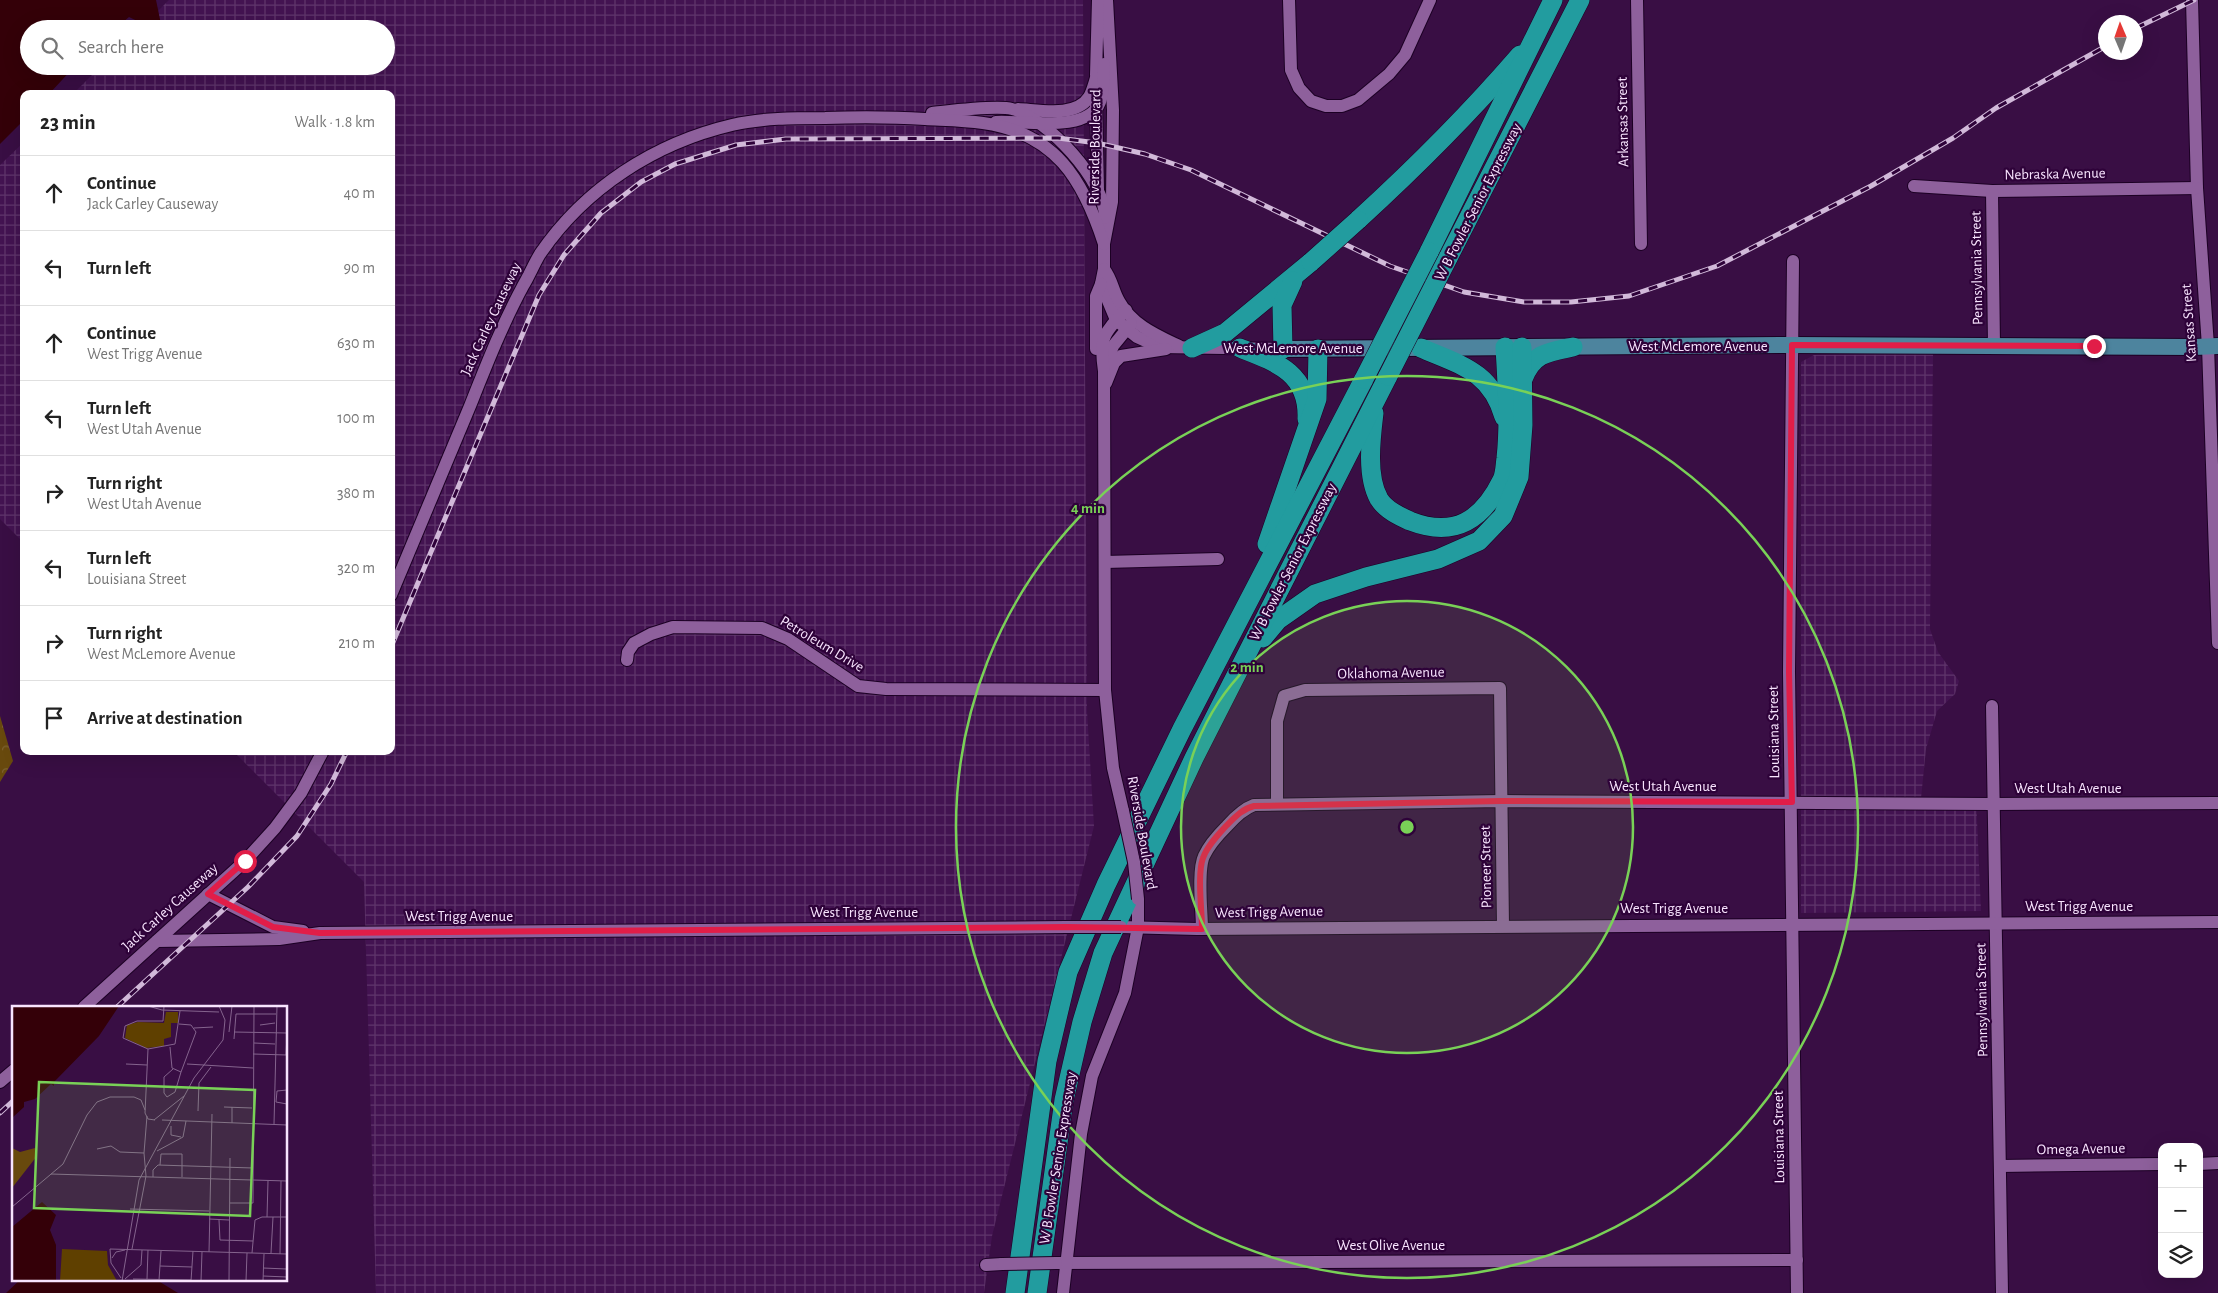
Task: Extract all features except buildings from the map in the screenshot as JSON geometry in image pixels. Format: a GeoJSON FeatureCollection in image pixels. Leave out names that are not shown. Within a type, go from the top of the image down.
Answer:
{"type":"FeatureCollection","features":[{"type":"Feature","properties":{"kind":"highway","name":"W B Fowler Senior Expressway"},"geometry":{"type":"LineString","coordinates":[[1015,1293],[1047,1061],[1068,972],[1106,886],[1182,729],[1429,252],[1553,0]]}},
{"type":"Feature","properties":{"kind":"highway","name":"W B Fowler Senior Expressway"},"geometry":{"type":"LineString","coordinates":[[1037,1293],[1064,1100],[1082,1022],[1103,953],[1186,775],[1241,664],[1580,0]]}},
{"type":"Feature","properties":{"kind":"highway"},"geometry":{"type":"LineString","coordinates":[[1180,348],[1225,333],[1296,276],[1439,143],[1487,93],[1538,33]]}},
{"type":"Feature","properties":{"kind":"highway"},"geometry":{"type":"LineString","coordinates":[[1283,349],[1282,305],[1296,276]]}},
{"type":"Feature","properties":{"kind":"highway"},"geometry":{"type":"LineString","coordinates":[[1241,664],[1278,620],[1315,594],[1366,577],[1438,559],[1479,541],[1503,516],[1520,477],[1523,424],[1522,380],[1514,347]]}},
{"type":"Feature","properties":{"kind":"highway"},"geometry":{"type":"LineString","coordinates":[[1376,398],[1371,457],[1372,474],[1380,500],[1397,516],[1426,527],[1455,527],[1481,512],[1503,479],[1514,347]]}},
{"type":"Feature","properties":{"kind":"highway"},"geometry":{"type":"LineString","coordinates":[[1522,380],[1533,360],[1546,353],[1573,347]]}},
{"type":"Feature","properties":{"kind":"highway"},"geometry":{"type":"LineString","coordinates":[[1240,348],[1279,364],[1301,386],[1307,407],[1306,433]]}},
{"type":"Feature","properties":{"kind":"highway"},"geometry":{"type":"LineString","coordinates":[[1421,348],[1472,370],[1489,386],[1502,409],[1508,433]]}},
{"type":"Feature","properties":{"kind":"highway"},"geometry":{"type":"LineString","coordinates":[[1246,606],[1317,399],[1318,349]]}},
{"type":"Feature","properties":{"kind":"main road","name":"West McLemore Avenue"},"geometry":{"type":"LineString","coordinates":[[1283,349],[1792,345],[2213,346]]}},
{"type":"Feature","properties":{"kind":"street"},"geometry":{"type":"LineString","coordinates":[[1289,0],[1290,70],[1299,88],[1311,100],[1326,106],[1342,106],[1358,100],[1389,74],[1406,55],[1430,0]]}},
{"type":"Feature","properties":{"kind":"street","name":"Arkansas Street"},"geometry":{"type":"LineString","coordinates":[[1637,0],[1641,244]]}},
{"type":"Feature","properties":{"kind":"street","name":"Kansas Street"},"geometry":{"type":"LineString","coordinates":[[2192,0],[2197,188],[2213,346],[2218,644]]}},
{"type":"Feature","properties":{"kind":"street"},"geometry":{"type":"LineString","coordinates":[[981,122],[1066,123],[1088,116],[1100,102],[1104,74],[1104,1]]}},
{"type":"Feature","properties":{"kind":"street","name":"Riverside Boulevard"},"geometry":{"type":"LineString","coordinates":[[1097,223],[1096,78],[1104,1]]}},
{"type":"Feature","properties":{"kind":"street","name":"Riverside Boulevard"},"geometry":{"type":"LineString","coordinates":[[1104,1],[1113,110],[1112,202],[1104,244],[1104,269],[1096,296],[1096,346],[1099,373],[1104,388]]}},
{"type":"Feature","properties":{"kind":"street"},"geometry":{"type":"LineString","coordinates":[[1011,109],[1071,110],[1082,104],[1089,97],[1096,78]]}},
{"type":"Feature","properties":{"kind":"street","name":"Jack Carley Causeway"},"geometry":{"type":"LineString","coordinates":[[395,585],[507,317],[540,254],[574,213],[610,181],[648,156],[690,137],[733,125],[776,118],[887,117],[1011,109],[1027,114],[1058,138],[1069,150],[1098,191],[1105,208],[1104,244]]}},
{"type":"Feature","properties":{"kind":"street","name":"Jack Carley Causeway"},"geometry":{"type":"LineString","coordinates":[[887,117],[981,122],[999,126],[1030,138],[1053,151],[1073,173],[1097,223],[1104,244]]}},
{"type":"Feature","properties":{"kind":"street","name":"Nebraska Avenue"},"geometry":{"type":"LineString","coordinates":[[1914,186],[1992,190],[2197,188]]}},
{"type":"Feature","properties":{"kind":"street","name":"Pennsylvania Street"},"geometry":{"type":"LineString","coordinates":[[1992,190],[1994,345]]}},
{"type":"Feature","properties":{"kind":"street","name":"Louisiana Street"},"geometry":{"type":"LineString","coordinates":[[1793,261],[1789,663],[1797,1293]]}},
{"type":"Feature","properties":{"kind":"street"},"geometry":{"type":"LineString","coordinates":[[1104,269],[1110,276],[1120,303],[1129,320]]}},
{"type":"Feature","properties":{"kind":"street"},"geometry":{"type":"LineString","coordinates":[[1101,284],[1116,320]]}},
{"type":"Feature","properties":{"kind":"street","name":"Riverside Boulevard"},"geometry":{"type":"LineString","coordinates":[[1063,1293],[1061,1263],[1092,1076],[1124,992],[1138,927],[1138,899],[1134,862],[1113,768],[1106,690],[1104,371],[1100,348],[1103,338],[1116,320]]}},
{"type":"Feature","properties":{"kind":"street","name":"West McLemore Avenue"},"geometry":{"type":"LineString","coordinates":[[1116,320],[1129,320],[1154,345],[1180,348],[1283,349]]}},
{"type":"Feature","properties":{"kind":"street","name":"Riverside Boulevard"},"geometry":{"type":"LineString","coordinates":[[1104,371],[1113,346],[1129,320]]}},
{"type":"Feature","properties":{"kind":"street"},"geometry":{"type":"LineString","coordinates":[[1104,388],[1114,363],[1121,356],[1180,348]]}},
{"type":"Feature","properties":{"kind":"street"},"geometry":{"type":"LineString","coordinates":[[1105,562],[1218,560]]}},
{"type":"Feature","properties":{"kind":"street","name":"Petroleum Drive"},"geometry":{"type":"LineString","coordinates":[[627,660],[628,652],[634,643],[651,634],[673,627],[762,628],[788,639],[858,686],[886,689],[1106,690]]}},
{"type":"Feature","properties":{"kind":"street","name":"Oklahoma Avenue"},"geometry":{"type":"LineString","coordinates":[[1277,804],[1278,721],[1284,696],[1306,690],[1500,688]]}},
{"type":"Feature","properties":{"kind":"street","name":"Pioneer Street"},"geometry":{"type":"LineString","coordinates":[[1500,688],[1503,926]]}},
{"type":"Feature","properties":{"kind":"street","name":"Pennsylvania Street"},"geometry":{"type":"LineString","coordinates":[[1992,706],[1992,804],[1997,922],[2002,1293]]}},
{"type":"Feature","properties":{"kind":"street","name":"Jack Carley Causeway"},"geometry":{"type":"LineString","coordinates":[[85,1006],[245,861],[275,828],[301,793],[321,755]]}},
{"type":"Feature","properties":{"kind":"street","name":"West Utah Avenue"},"geometry":{"type":"LineString","coordinates":[[1202,929],[1201,870],[1203,858],[1209,846],[1235,817],[1247,808],[1277,804],[1501,801],[1992,804],[2218,803]]}},
{"type":"Feature","properties":{"kind":"street"},"geometry":{"type":"LineString","coordinates":[[208,894],[273,927],[320,933]]}},
{"type":"Feature","properties":{"kind":"street","name":"West Trigg Avenue"},"geometry":{"type":"LineString","coordinates":[[320,933],[1066,927],[1202,929],[1997,922],[2218,922]]}},
{"type":"Feature","properties":{"kind":"street"},"geometry":{"type":"LineString","coordinates":[[156,941],[278,939],[320,933]]}},
{"type":"Feature","properties":{"kind":"street"},"geometry":{"type":"LineString","coordinates":[[0,1082],[12,1072]]}},
{"type":"Feature","properties":{"kind":"street"},"geometry":{"type":"LineString","coordinates":[[2203,1164],[2218,1163]]}},
{"type":"Feature","properties":{"kind":"street","name":"Omega Avenue"},"geometry":{"type":"LineString","coordinates":[[2000,1166],[2158,1164]]}},
{"type":"Feature","properties":{"kind":"street","name":"West Olive Avenue"},"geometry":{"type":"LineString","coordinates":[[986,1265],[1061,1263],[1797,1260]]}},
{"type":"Feature","properties":{"kind":"shaded area"},"geometry":{"type":"Polygon","coordinates":[[[0,0],[156,0],[160,20],[135,20],[129,17],[126,20],[20,20],[20,75],[67,75],[53,90],[20,90],[20,124],[0,144],[0,0]]]}},
{"type":"Feature","properties":{"kind":"shaded area"},"geometry":{"type":"Polygon","coordinates":[[[169,0],[1083,0],[1087,711],[1094,826],[992,1236],[984,1293],[376,1293],[364,882],[237,755],[395,755],[395,90],[77,90],[92,75],[395,75],[395,20],[149,20],[169,0]]]}},
{"type":"Feature","properties":{"kind":"shaded area"},"geometry":{"type":"Polygon","coordinates":[[[20,146],[20,539],[0,519],[0,165],[20,146]]]}},
{"type":"Feature","properties":{"kind":"shaded area"},"geometry":{"type":"Polygon","coordinates":[[[1933,354],[1930,629],[1938,652],[1959,681],[1955,694],[1937,711],[1926,749],[1921,798],[1976,797],[1981,911],[1801,913],[1801,362],[1814,355],[1933,354]]]}},
{"type":"Feature","properties":{"kind":"shaded area"},"geometry":{"type":"Polygon","coordinates":[[[20,1280],[157,1280],[178,1293],[6,1293],[20,1280]]]}},
{"type":"Feature","properties":{"kind":"green space"},"geometry":{"type":"Polygon","coordinates":[[[0,716],[13,761],[0,782],[0,716]]]}},
{"type":"Feature","properties":{"kind":"railway"},"geometry":{"type":"LineString","coordinates":[[2143,25],[2194,0]]}},
{"type":"Feature","properties":{"kind":"railway"},"geometry":{"type":"LineString","coordinates":[[395,637],[539,295],[564,255],[601,213],[641,182],[675,164],[736,145],[786,139],[1058,138],[1097,143],[1145,154],[1191,170],[1390,266],[1464,292],[1524,302],[1571,302],[1629,296],[1717,266],[1871,186],[1953,138],[1996,108],[2098,51]]}},
{"type":"Feature","properties":{"kind":"railway"},"geometry":{"type":"LineString","coordinates":[[118,1006],[248,887],[297,836],[331,784],[345,755]]}},
{"type":"Feature","properties":{"kind":"railway"},"geometry":{"type":"LineString","coordinates":[[0,1113],[12,1102]]}},
{"type":"Feature","properties":{"kind":"route"},"geometry":{"type":"LineString","coordinates":[[245,861],[208,894],[228,906],[273,927],[320,933],[1066,927],[1202,929],[1201,870],[1203,858],[1209,846],[1235,817],[1247,808],[1254,806],[1277,804],[1501,801],[1792,802],[1789,672],[1792,345],[2094,346]]}}]}
